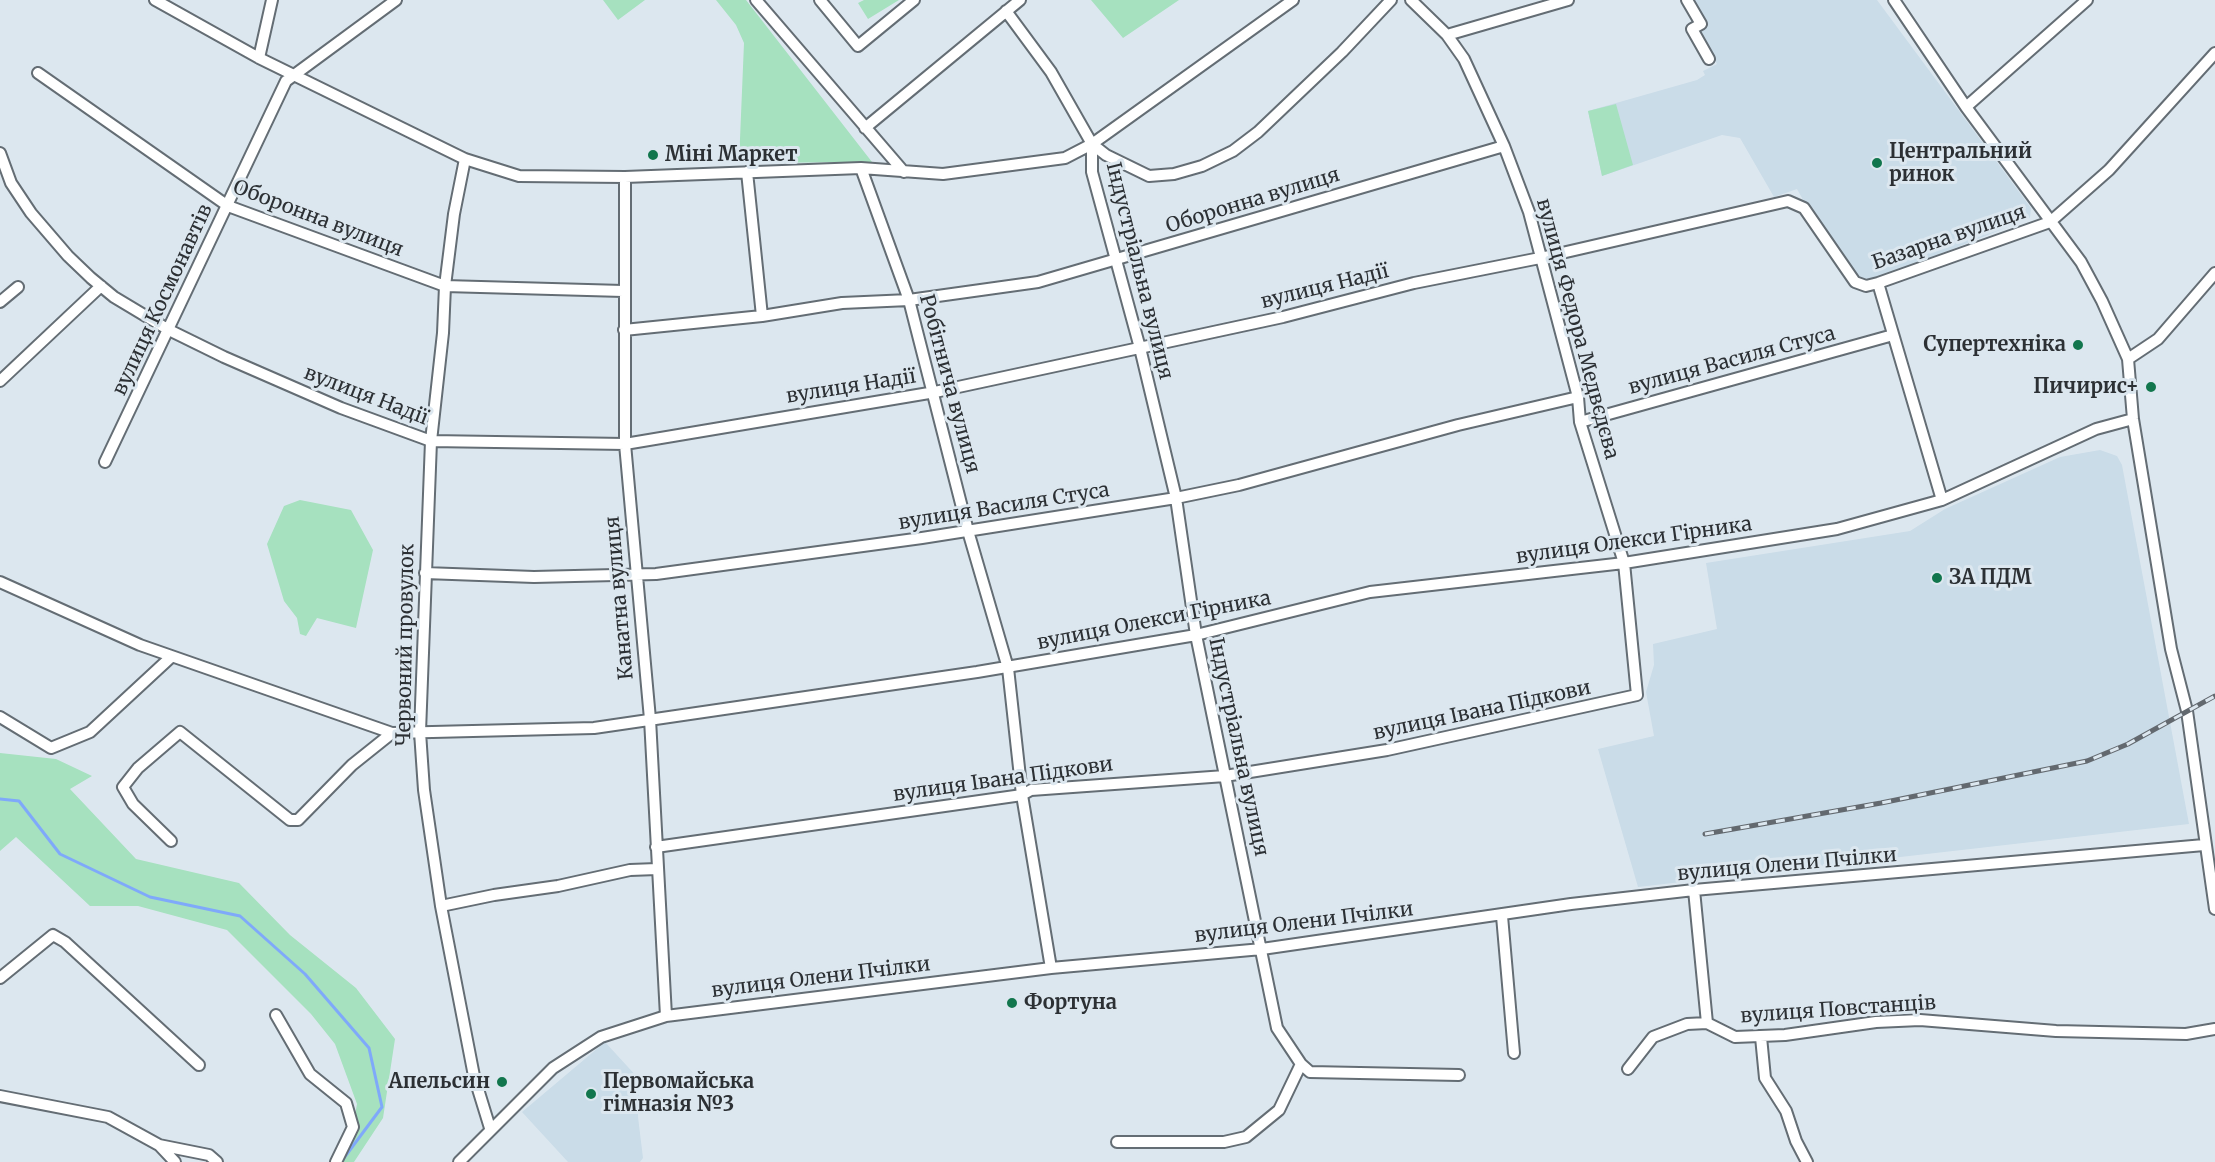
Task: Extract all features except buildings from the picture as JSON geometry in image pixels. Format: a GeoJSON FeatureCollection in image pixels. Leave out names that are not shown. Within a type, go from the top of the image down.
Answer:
{"type":"FeatureCollection","features":[{"type":"Feature","properties":{"kind":"street"},"geometry":{"type":"LineString","coordinates":[[155,0],[294,76],[465,159],[519,176],[625,177],[861,168],[943,174],[1065,158],[1092,144],[1293,0]]}},
{"type":"Feature","properties":{"kind":"street"},"geometry":{"type":"LineString","coordinates":[[259,58],[272,0]]}},
{"type":"Feature","properties":{"kind":"street","name":"вулиця Космонавтів"},"geometry":{"type":"LineString","coordinates":[[105,462],[286,81],[396,0]]}},
{"type":"Feature","properties":{"kind":"street"},"geometry":{"type":"LineString","coordinates":[[756,0],[904,172]]}},
{"type":"Feature","properties":{"kind":"street"},"geometry":{"type":"LineString","coordinates":[[820,0],[858,46],[914,0]]}},
{"type":"Feature","properties":{"kind":"street"},"geometry":{"type":"LineString","coordinates":[[865,128],[1020,0]]}},
{"type":"Feature","properties":{"kind":"street"},"geometry":{"type":"LineString","coordinates":[[1006,11],[1051,72],[1092,144],[1106,155],[1149,176],[1192,168],[1233,151],[1258,132],[1327,67],[1391,0]]}},
{"type":"Feature","properties":{"kind":"street","name":"вулиця Федора Медвєдєва"},"geometry":{"type":"LineString","coordinates":[[1411,0],[1447,35],[1464,59],[1503,146],[1529,212],[1578,397],[1580,422],[1624,563],[1637,695]]}},
{"type":"Feature","properties":{"kind":"street"},"geometry":{"type":"LineString","coordinates":[[1447,35],[1568,0]]}},
{"type":"Feature","properties":{"kind":"street"},"geometry":{"type":"LineString","coordinates":[[1687,0],[1701,24],[1692,29],[1709,59]]}},
{"type":"Feature","properties":{"kind":"street"},"geometry":{"type":"LineString","coordinates":[[1894,0],[1966,107],[2081,262],[2102,301],[2128,359],[2133,419],[2171,649],[2187,711],[2204,845],[2215,909]]}},
{"type":"Feature","properties":{"kind":"street"},"geometry":{"type":"LineString","coordinates":[[1966,107],[2086,0]]}},
{"type":"Feature","properties":{"kind":"street"},"geometry":{"type":"LineString","coordinates":[[2050,222],[2109,170],[2215,53]]}},
{"type":"Feature","properties":{"kind":"street","name":"Оборонна вулиця"},"geometry":{"type":"LineString","coordinates":[[38,73],[228,206],[445,286],[623,291]]}},
{"type":"Feature","properties":{"kind":"street","name":"Індустріальна вулиця"},"geometry":{"type":"LineString","coordinates":[[1092,144],[1092,172],[1140,348],[1176,498],[1196,635],[1277,1028],[1301,1064]]}},
{"type":"Feature","properties":{"kind":"street","name":"Оборонна вулиця"},"geometry":{"type":"LineString","coordinates":[[624,330],[762,316],[842,303],[909,300],[1038,282],[1503,146]]}},
{"type":"Feature","properties":{"kind":"street","name":"вулиця Надії"},"geometry":{"type":"LineString","coordinates":[[0,153],[11,183],[31,213],[68,256],[101,286],[169,330],[224,357],[331,403],[431,441],[624,444],[934,392],[1283,316],[1414,283],[1540,258],[1794,202]]}},
{"type":"Feature","properties":{"kind":"street","name":"Червоний провулок"},"geometry":{"type":"LineString","coordinates":[[465,159],[454,214],[445,286],[443,333],[431,441],[420,732],[424,790],[441,906],[474,1076],[490,1128]]}},
{"type":"Feature","properties":{"kind":"street","name":"Робітнича вулиця"},"geometry":{"type":"LineString","coordinates":[[861,168],[909,300],[968,531],[1008,668],[1022,795],[1051,968]]}},
{"type":"Feature","properties":{"kind":"street"},"geometry":{"type":"LineString","coordinates":[[747,172],[762,316]]}},
{"type":"Feature","properties":{"kind":"street","name":"Канатна вулиця"},"geometry":{"type":"LineString","coordinates":[[625,177],[624,444],[650,719],[666,1016]]}},
{"type":"Feature","properties":{"kind":"street","name":"Базарна вулиця"},"geometry":{"type":"LineString","coordinates":[[1794,202],[1800,204],[1810,216],[1855,282],[1866,286],[2050,222]]}},
{"type":"Feature","properties":{"kind":"street"},"geometry":{"type":"LineString","coordinates":[[2128,359],[2158,339],[2215,273]]}},
{"type":"Feature","properties":{"kind":"street"},"geometry":{"type":"LineString","coordinates":[[1878,283],[1942,501]]}},
{"type":"Feature","properties":{"kind":"street"},"geometry":{"type":"LineString","coordinates":[[0,381],[101,286]]}},
{"type":"Feature","properties":{"kind":"street"},"geometry":{"type":"LineString","coordinates":[[0,302],[18,287]]}},
{"type":"Feature","properties":{"kind":"street","name":"вулиця Василя Стуса"},"geometry":{"type":"LineString","coordinates":[[1580,422],[1893,335]]}},
{"type":"Feature","properties":{"kind":"street","name":"вулиця Василя Стуса"},"geometry":{"type":"LineString","coordinates":[[425,573],[534,577],[635,574],[780,558],[968,531],[1176,498],[1239,485],[1458,425],[1578,397]]}},
{"type":"Feature","properties":{"kind":"street","name":"вулиця Олекси Гірника"},"geometry":{"type":"LineString","coordinates":[[0,582],[171,657],[392,733],[594,728],[1008,668],[1196,635],[1370,592],[1624,563],[1837,529],[1942,501],[2096,429],[2133,419]]}},
{"type":"Feature","properties":{"kind":"street"},"geometry":{"type":"LineString","coordinates":[[0,717],[51,748],[90,732],[171,657]]}},
{"type":"Feature","properties":{"kind":"street","name":"вулиця Івана Підкови"},"geometry":{"type":"LineString","coordinates":[[656,847],[1022,795],[1031,790],[1225,776],[1387,750],[1637,695]]}},
{"type":"Feature","properties":{"kind":"street"},"geometry":{"type":"LineString","coordinates":[[171,841],[134,804],[123,787],[138,768],[180,732],[290,820],[298,820],[352,765],[392,733]]}},
{"type":"Feature","properties":{"kind":"street","name":"вулиця Олени Пчілки"},"geometry":{"type":"LineString","coordinates":[[459,1162],[490,1128],[553,1068],[602,1037],[666,1016],[1051,968],[1262,949],[1571,904],[2204,845]]}},
{"type":"Feature","properties":{"kind":"street"},"geometry":{"type":"LineString","coordinates":[[441,906],[494,895],[558,886],[630,870],[657,869]]}},
{"type":"Feature","properties":{"kind":"street"},"geometry":{"type":"LineString","coordinates":[[1628,1069],[1644,1046],[1659,1033],[1687,1024],[1707,1023],[1694,891]]}},
{"type":"Feature","properties":{"kind":"street"},"geometry":{"type":"LineString","coordinates":[[1502,915],[1514,1053]]}},
{"type":"Feature","properties":{"kind":"street"},"geometry":{"type":"LineString","coordinates":[[0,978],[53,935],[65,942],[199,1065]]}},
{"type":"Feature","properties":{"kind":"street"},"geometry":{"type":"LineString","coordinates":[[276,1015],[310,1074],[346,1103],[353,1127],[336,1162]]}},
{"type":"Feature","properties":{"kind":"street","name":"вулиця Повстанців"},"geometry":{"type":"LineString","coordinates":[[1707,1023],[1735,1036],[1761,1037],[1876,1022],[1920,1020],[2056,1031],[2187,1034],[2215,1029]]}},
{"type":"Feature","properties":{"kind":"street"},"geometry":{"type":"LineString","coordinates":[[1761,1037],[1765,1078],[1786,1111],[1807,1162]]}},
{"type":"Feature","properties":{"kind":"street"},"geometry":{"type":"LineString","coordinates":[[1117,1142],[1224,1142],[1246,1137],[1279,1110],[1301,1064],[1310,1072],[1459,1075]]}},
{"type":"Feature","properties":{"kind":"street"},"geometry":{"type":"LineString","coordinates":[[0,1096],[108,1117],[159,1145],[209,1155],[217,1162]]}},
{"type":"Feature","properties":{"kind":"street"},"geometry":{"type":"LineString","coordinates":[[159,1145],[175,1162]]}},
{"type":"Feature","properties":{"kind":"shaded area","name":"Центральний ринок"},"geometry":{"type":"Polygon","coordinates":[[[1691,0],[1877,0],[2031,208],[2030,218],[1868,283],[1859,280],[1821,232],[1797,189],[1774,197],[1740,138],[1722,135],[1602,176],[1588,111],[1697,80],[1705,75],[1703,71],[1717,64],[1698,33],[1707,26],[1691,0]]]}},
{"type":"Feature","properties":{"kind":"shaded area"},"geometry":{"type":"Polygon","coordinates":[[[2100,450],[2117,456],[2122,465],[2189,824],[1638,887],[1598,749],[1654,736],[1646,692],[1654,665],[1653,644],[1717,629],[1706,563],[1910,531],[1945,509],[2060,457],[2100,450]]]}},
{"type":"Feature","properties":{"kind":"shaded area","name":"Первомайська гімназія №3"},"geometry":{"type":"Polygon","coordinates":[[[605,1042],[639,1079],[638,1117],[643,1158],[640,1162],[568,1162],[522,1112],[605,1042]]]}},
{"type":"Feature","properties":{"kind":"green space"},"geometry":{"type":"Polygon","coordinates":[[[603,0],[645,0],[618,20],[603,0]]]}},
{"type":"Feature","properties":{"kind":"green space"},"geometry":{"type":"Polygon","coordinates":[[[716,0],[746,0],[872,162],[739,163],[744,43],[736,25],[716,0]]]}},
{"type":"Feature","properties":{"kind":"green space"},"geometry":{"type":"Polygon","coordinates":[[[864,0],[899,0],[868,19],[858,3],[864,0]]]}},
{"type":"Feature","properties":{"kind":"green space"},"geometry":{"type":"Polygon","coordinates":[[[1091,0],[1179,0],[1123,38],[1091,0]]]}},
{"type":"Feature","properties":{"kind":"green space"},"geometry":{"type":"Polygon","coordinates":[[[1616,104],[1633,165],[1602,176],[1588,111],[1616,104]]]}},
{"type":"Feature","properties":{"kind":"green space"},"geometry":{"type":"Polygon","coordinates":[[[300,500],[351,510],[373,550],[356,628],[317,618],[306,636],[300,634],[297,618],[284,601],[267,544],[284,506],[300,500]]]}},
{"type":"Feature","properties":{"kind":"green space"},"geometry":{"type":"Polygon","coordinates":[[[0,753],[56,759],[92,776],[70,789],[136,859],[239,883],[290,935],[356,988],[395,1039],[383,1118],[354,1162],[338,1162],[352,1132],[357,1104],[335,1044],[311,1014],[227,930],[138,906],[90,906],[16,837],[0,851],[0,753]]]}},
{"type":"Feature","properties":{"kind":"waterway"},"geometry":{"type":"LineString","coordinates":[[0,799],[19,801],[60,854],[150,897],[240,916],[305,974],[369,1048],[382,1107],[341,1162]]}},
{"type":"Feature","properties":{"kind":"railway"},"geometry":{"type":"LineString","coordinates":[[1705,834],[1881,803],[2087,761],[2128,744],[2215,696]]}},
{"type":"Feature","properties":{"kind":"place","name":"Міні Маркет"},"geometry":{"type":"Point","coordinates":[653,155]}},
{"type":"Feature","properties":{"kind":"place","name":"Центральний ринок"},"geometry":{"type":"Point","coordinates":[1877,163]}},
{"type":"Feature","properties":{"kind":"place","name":"Супертехніка"},"geometry":{"type":"Point","coordinates":[2078,345]}},
{"type":"Feature","properties":{"kind":"place","name":"Пичирис+"},"geometry":{"type":"Point","coordinates":[2151,387]}},
{"type":"Feature","properties":{"kind":"place","name":"ЗА ПДМ"},"geometry":{"type":"Point","coordinates":[1937,578]}},
{"type":"Feature","properties":{"kind":"place","name":"Фортуна"},"geometry":{"type":"Point","coordinates":[1012,1003]}},
{"type":"Feature","properties":{"kind":"place","name":"Апельсин"},"geometry":{"type":"Point","coordinates":[502,1082]}},
{"type":"Feature","properties":{"kind":"place","name":"Первомайська гімназія №3"},"geometry":{"type":"Point","coordinates":[591,1094]}}]}
